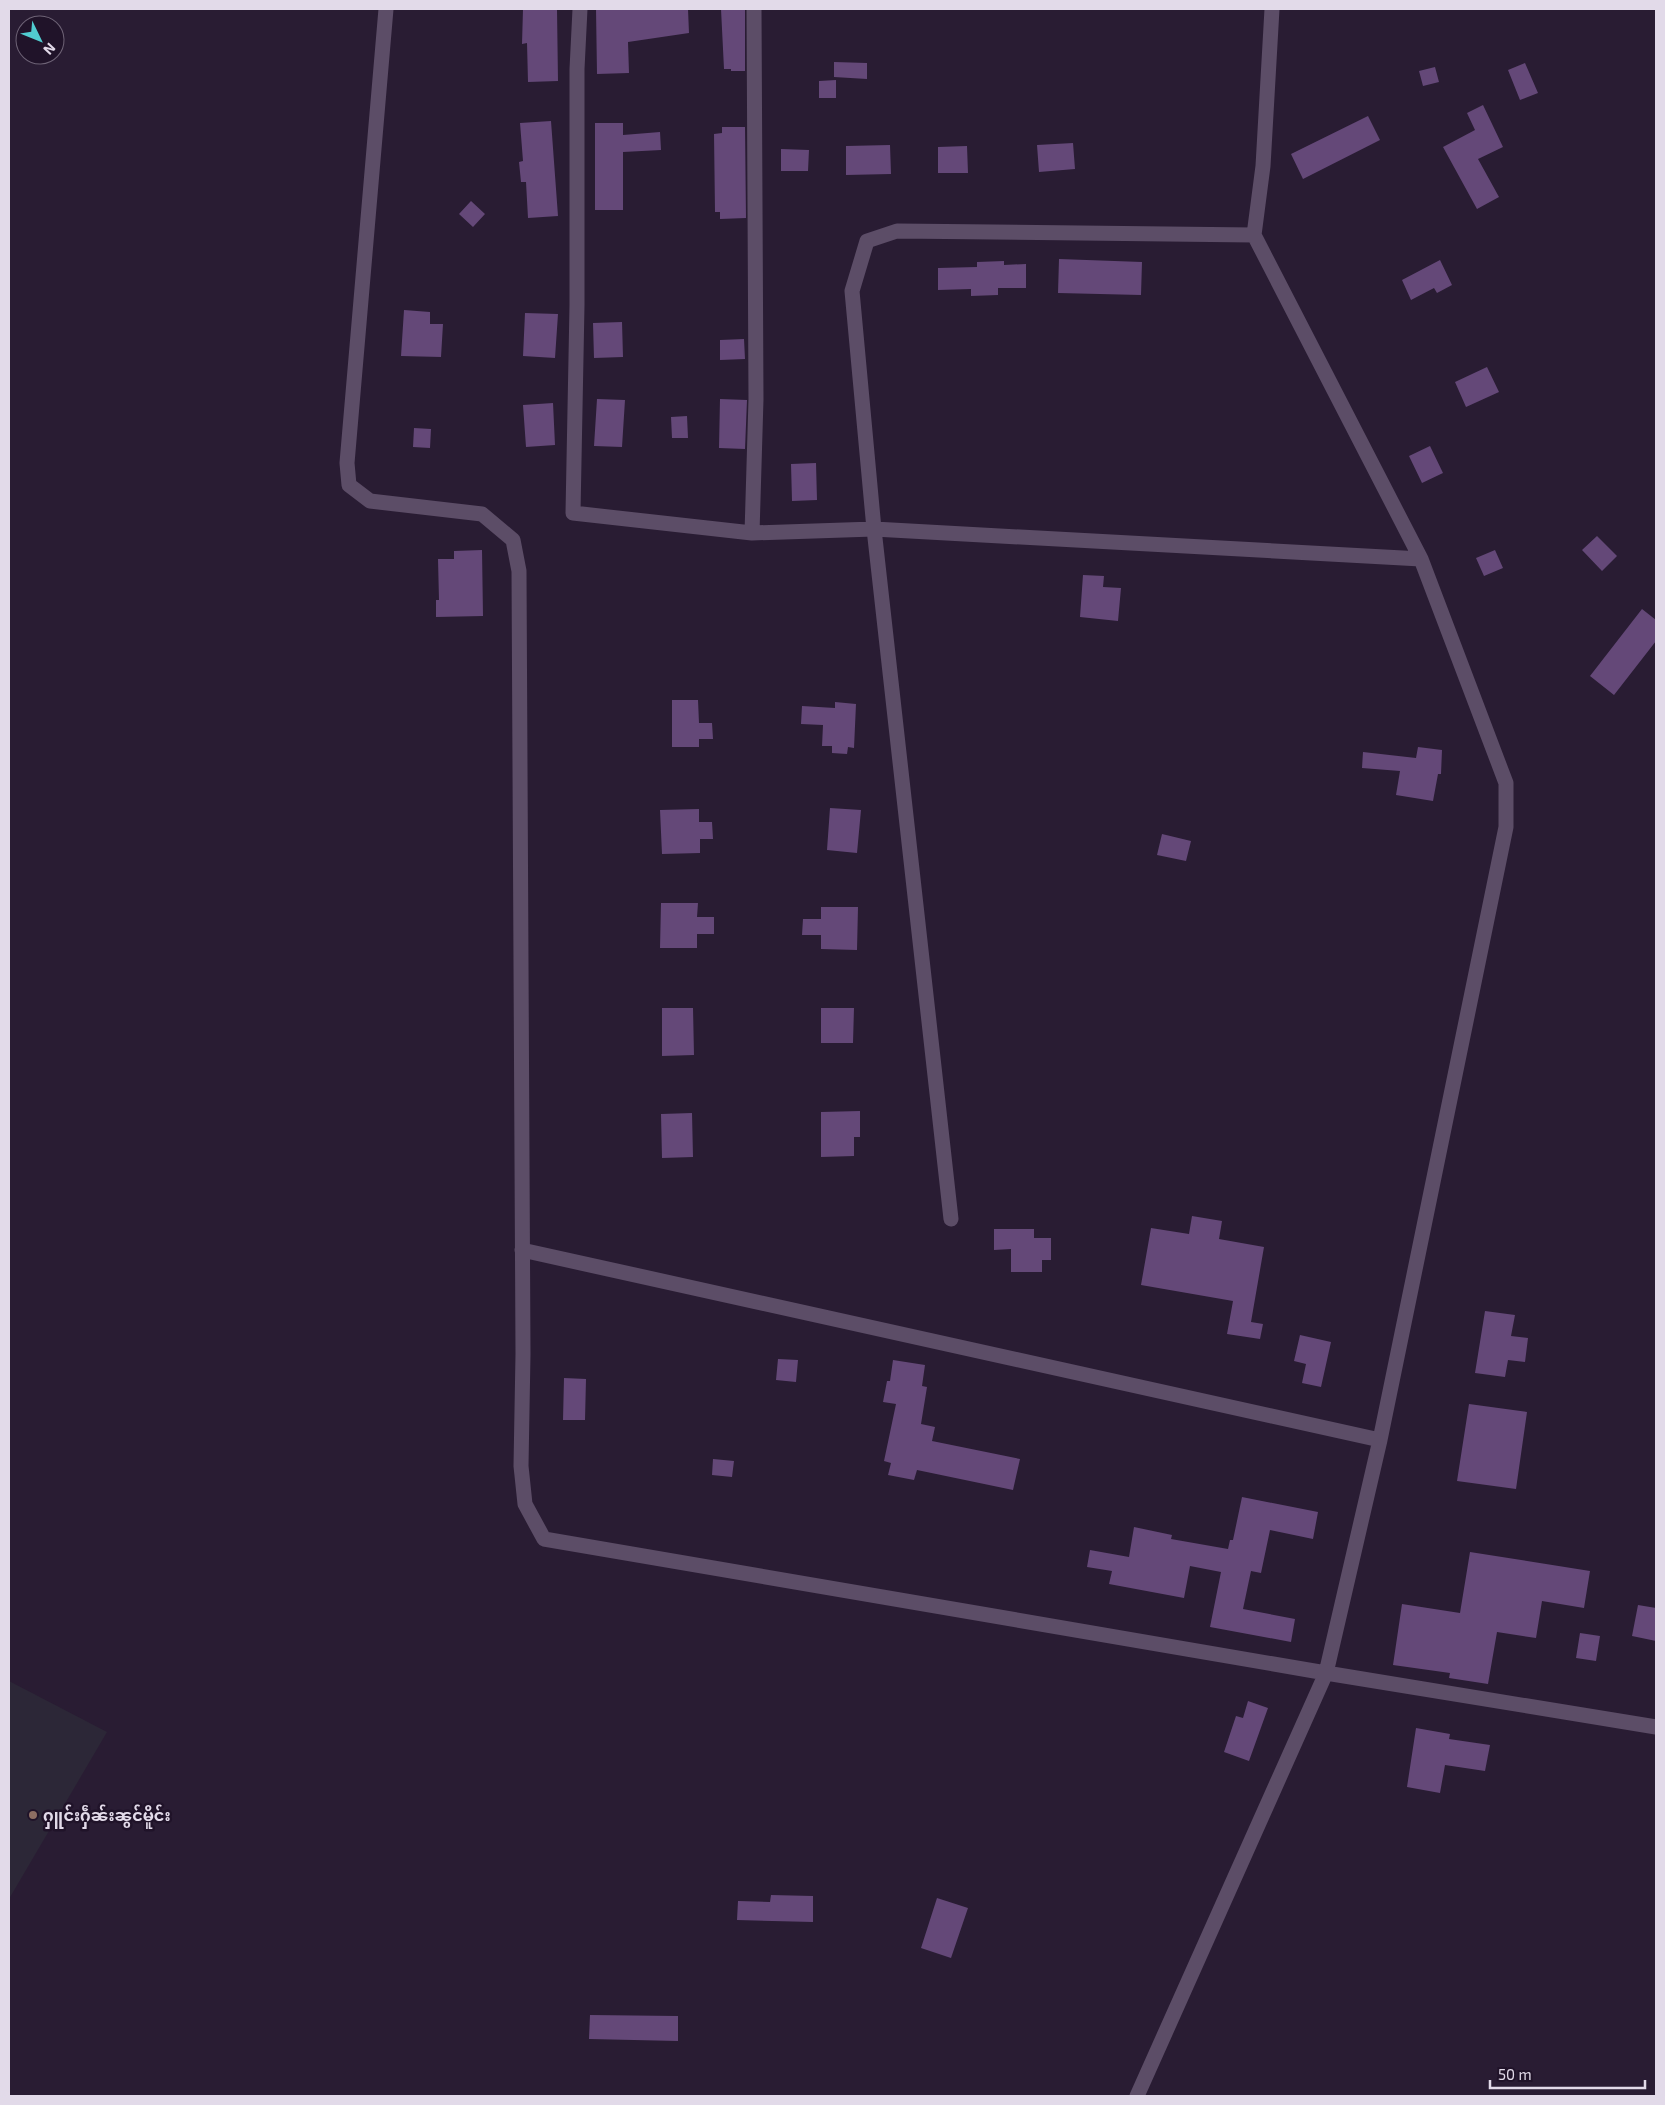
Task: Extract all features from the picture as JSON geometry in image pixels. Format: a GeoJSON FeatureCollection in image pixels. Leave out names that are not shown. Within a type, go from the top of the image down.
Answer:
{"type":"FeatureCollection","features":[{"type":"Feature","properties":{"kind":"street"},"geometry":{"type":"LineString","coordinates":[[386,9],[348,454],[349,485],[370,501],[482,514],[513,540],[519,571],[521,1466],[525,1504],[544,1539],[1326,1673],[1656,1727]]}},
{"type":"Feature","properties":{"kind":"street"},"geometry":{"type":"LineString","coordinates":[[580,9],[577,69],[577,305],[573,513],[752,533],[874,529],[1421,559]]}},
{"type":"Feature","properties":{"kind":"street"},"geometry":{"type":"LineString","coordinates":[[752,533],[756,399],[754,9]]}},
{"type":"Feature","properties":{"kind":"street"},"geometry":{"type":"LineString","coordinates":[[1137,2096],[1326,1673],[1380,1440],[1506,827],[1506,783],[1421,559],[1254,234],[1263,166],[1272,9]]}},
{"type":"Feature","properties":{"kind":"street"},"geometry":{"type":"LineString","coordinates":[[951,1219],[874,529],[852,291],[867,241],[897,231],[1254,234]]}},
{"type":"Feature","properties":{"kind":"street"},"geometry":{"type":"LineString","coordinates":[[522,1250],[1380,1440]]}},
{"type":"Feature","properties":{"kind":"shaded area","name":"ႁူင်းႁဵၼ်းၼွင်မိူင်း"},"geometry":{"type":"Polygon","coordinates":[[[9,1681],[107,1732],[9,1899],[9,1681]]]}},
{"type":"Feature","properties":{"kind":"building"},"geometry":{"type":"Polygon","coordinates":[[[523,9],[557,9],[558,81],[528,82],[527,43],[522,44],[523,9]]]}},
{"type":"Feature","properties":{"kind":"building"},"geometry":{"type":"Polygon","coordinates":[[[596,9],[688,9],[689,33],[628,42],[629,73],[597,74],[596,9]]]}},
{"type":"Feature","properties":{"kind":"building"},"geometry":{"type":"Polygon","coordinates":[[[721,9],[745,9],[745,71],[724,69],[721,9]]]}},
{"type":"Feature","properties":{"kind":"building"},"geometry":{"type":"Polygon","coordinates":[[[834,62],[867,63],[867,79],[834,77],[834,62]]]}},
{"type":"Feature","properties":{"kind":"building"},"geometry":{"type":"Polygon","coordinates":[[[1525,63],[1538,93],[1520,100],[1508,70],[1525,63]]]}},
{"type":"Feature","properties":{"kind":"building"},"geometry":{"type":"Polygon","coordinates":[[[1435,67],[1439,82],[1423,86],[1419,71],[1435,67]]]}},
{"type":"Feature","properties":{"kind":"building"},"geometry":{"type":"Polygon","coordinates":[[[836,80],[836,98],[819,98],[819,81],[836,80]]]}},
{"type":"Feature","properties":{"kind":"building"},"geometry":{"type":"Polygon","coordinates":[[[1483,105],[1503,147],[1478,159],[1499,197],[1477,209],[1443,147],[1475,130],[1467,113],[1483,105]]]}},
{"type":"Feature","properties":{"kind":"building"},"geometry":{"type":"Polygon","coordinates":[[[1368,116],[1380,140],[1303,179],[1291,154],[1368,116]]]}},
{"type":"Feature","properties":{"kind":"building"},"geometry":{"type":"Polygon","coordinates":[[[551,121],[558,216],[528,218],[526,182],[521,182],[519,162],[523,161],[520,123],[551,121]]]}},
{"type":"Feature","properties":{"kind":"building"},"geometry":{"type":"Polygon","coordinates":[[[595,123],[623,123],[623,135],[660,132],[661,150],[623,152],[623,210],[595,210],[595,123]]]}},
{"type":"Feature","properties":{"kind":"building"},"geometry":{"type":"Polygon","coordinates":[[[722,127],[745,127],[746,218],[720,219],[720,212],[715,212],[714,134],[722,133],[722,127]]]}},
{"type":"Feature","properties":{"kind":"building"},"geometry":{"type":"Polygon","coordinates":[[[1073,143],[1075,169],[1039,172],[1037,145],[1073,143]]]}},
{"type":"Feature","properties":{"kind":"building"},"geometry":{"type":"Polygon","coordinates":[[[890,145],[891,174],[846,175],[846,146],[890,145]]]}},
{"type":"Feature","properties":{"kind":"building"},"geometry":{"type":"Polygon","coordinates":[[[967,146],[968,173],[938,173],[938,147],[967,146]]]}},
{"type":"Feature","properties":{"kind":"building"},"geometry":{"type":"Polygon","coordinates":[[[781,149],[809,150],[808,171],[781,171],[781,149]]]}},
{"type":"Feature","properties":{"kind":"building"},"geometry":{"type":"Polygon","coordinates":[[[471,201],[485,214],[473,227],[459,214],[471,201]]]}},
{"type":"Feature","properties":{"kind":"building"},"geometry":{"type":"Polygon","coordinates":[[[1059,259],[1142,262],[1141,295],[1058,293],[1059,259]]]}},
{"type":"Feature","properties":{"kind":"building"},"geometry":{"type":"Polygon","coordinates":[[[1440,260],[1452,285],[1437,293],[1434,288],[1411,300],[1402,280],[1440,260]]]}},
{"type":"Feature","properties":{"kind":"building"},"geometry":{"type":"Polygon","coordinates":[[[1004,261],[1004,265],[1026,264],[1026,288],[998,288],[998,295],[971,296],[971,289],[938,290],[938,268],[977,267],[977,262],[1004,261]]]}},
{"type":"Feature","properties":{"kind":"building"},"geometry":{"type":"Polygon","coordinates":[[[404,310],[430,312],[430,324],[443,324],[441,357],[401,356],[404,310]]]}},
{"type":"Feature","properties":{"kind":"building"},"geometry":{"type":"Polygon","coordinates":[[[525,313],[558,314],[555,358],[523,356],[525,313]]]}},
{"type":"Feature","properties":{"kind":"building"},"geometry":{"type":"Polygon","coordinates":[[[622,322],[623,357],[594,358],[593,323],[622,322]]]}},
{"type":"Feature","properties":{"kind":"building"},"geometry":{"type":"Polygon","coordinates":[[[744,339],[745,359],[720,360],[720,340],[744,339]]]}},
{"type":"Feature","properties":{"kind":"building"},"geometry":{"type":"Polygon","coordinates":[[[1487,367],[1499,392],[1466,407],[1455,382],[1487,367]]]}},
{"type":"Feature","properties":{"kind":"building"},"geometry":{"type":"Polygon","coordinates":[[[597,399],[625,400],[622,447],[594,446],[597,399]]]}},
{"type":"Feature","properties":{"kind":"building"},"geometry":{"type":"Polygon","coordinates":[[[720,399],[747,400],[745,449],[719,448],[720,399]]]}},
{"type":"Feature","properties":{"kind":"building"},"geometry":{"type":"Polygon","coordinates":[[[553,403],[555,445],[526,447],[523,405],[553,403]]]}},
{"type":"Feature","properties":{"kind":"building"},"geometry":{"type":"Polygon","coordinates":[[[687,416],[688,438],[672,438],[671,417],[687,416]]]}},
{"type":"Feature","properties":{"kind":"building"},"geometry":{"type":"Polygon","coordinates":[[[414,428],[431,429],[430,448],[413,447],[414,428]]]}},
{"type":"Feature","properties":{"kind":"building"},"geometry":{"type":"Polygon","coordinates":[[[1430,446],[1443,473],[1422,483],[1409,456],[1430,446]]]}},
{"type":"Feature","properties":{"kind":"building"},"geometry":{"type":"Polygon","coordinates":[[[816,463],[817,500],[792,501],[791,464],[816,463]]]}},
{"type":"Feature","properties":{"kind":"building"},"geometry":{"type":"Polygon","coordinates":[[[1597,536],[1617,556],[1602,571],[1582,550],[1597,536]]]}},
{"type":"Feature","properties":{"kind":"building"},"geometry":{"type":"Polygon","coordinates":[[[482,550],[483,616],[436,617],[436,600],[439,600],[438,559],[454,559],[454,551],[482,550]]]}},
{"type":"Feature","properties":{"kind":"building"},"geometry":{"type":"Polygon","coordinates":[[[1495,550],[1503,568],[1484,576],[1476,558],[1495,550]]]}},
{"type":"Feature","properties":{"kind":"building"},"geometry":{"type":"Polygon","coordinates":[[[1083,575],[1104,576],[1103,587],[1121,588],[1118,621],[1080,617],[1083,575]]]}},
{"type":"Feature","properties":{"kind":"building"},"geometry":{"type":"Polygon","coordinates":[[[1642,609],[1656,620],[1656,641],[1614,695],[1590,676],[1642,609]]]}},
{"type":"Feature","properties":{"kind":"building"},"geometry":{"type":"Polygon","coordinates":[[[672,700],[698,700],[699,723],[712,723],[713,739],[699,739],[699,747],[672,747],[672,700]]]}},
{"type":"Feature","properties":{"kind":"building"},"geometry":{"type":"Polygon","coordinates":[[[835,702],[856,704],[854,748],[848,747],[847,754],[832,753],[832,746],[822,746],[823,725],[801,724],[802,706],[835,708],[835,702]]]}},
{"type":"Feature","properties":{"kind":"building"},"geometry":{"type":"Polygon","coordinates":[[[1418,747],[1442,750],[1441,774],[1438,774],[1433,801],[1396,795],[1400,771],[1362,768],[1363,752],[1416,758],[1418,747]]]}},
{"type":"Feature","properties":{"kind":"building"},"geometry":{"type":"Polygon","coordinates":[[[830,808],[861,810],[857,853],[827,850],[830,808]]]}},
{"type":"Feature","properties":{"kind":"building"},"geometry":{"type":"Polygon","coordinates":[[[699,809],[699,822],[712,822],[713,839],[700,839],[700,853],[662,854],[660,810],[699,809]]]}},
{"type":"Feature","properties":{"kind":"building"},"geometry":{"type":"Polygon","coordinates":[[[1162,834],[1191,841],[1186,861],[1157,855],[1162,834]]]}},
{"type":"Feature","properties":{"kind":"building"},"geometry":{"type":"Polygon","coordinates":[[[661,903],[698,903],[697,917],[714,917],[714,934],[697,934],[697,948],[660,948],[661,903]]]}},
{"type":"Feature","properties":{"kind":"building"},"geometry":{"type":"Polygon","coordinates":[[[821,907],[858,907],[857,950],[821,949],[821,935],[802,935],[803,919],[821,919],[821,907]]]}},
{"type":"Feature","properties":{"kind":"building"},"geometry":{"type":"Polygon","coordinates":[[[662,1008],[693,1008],[694,1055],[662,1056],[662,1008]]]}},
{"type":"Feature","properties":{"kind":"building"},"geometry":{"type":"Polygon","coordinates":[[[821,1008],[854,1008],[853,1043],[821,1043],[821,1008]]]}},
{"type":"Feature","properties":{"kind":"building"},"geometry":{"type":"Polygon","coordinates":[[[860,1111],[860,1137],[854,1137],[854,1156],[821,1157],[821,1112],[860,1111]]]}},
{"type":"Feature","properties":{"kind":"building"},"geometry":{"type":"Polygon","coordinates":[[[692,1113],[693,1157],[662,1158],[661,1114],[692,1113]]]}},
{"type":"Feature","properties":{"kind":"building"},"geometry":{"type":"Polygon","coordinates":[[[1192,1216],[1222,1221],[1219,1239],[1264,1247],[1251,1322],[1263,1324],[1260,1339],[1227,1334],[1233,1301],[1141,1285],[1151,1228],[1189,1234],[1192,1216]]]}},
{"type":"Feature","properties":{"kind":"building"},"geometry":{"type":"Polygon","coordinates":[[[994,1229],[1034,1229],[1034,1238],[1051,1238],[1051,1260],[1042,1260],[1042,1272],[1011,1272],[1011,1249],[994,1250],[994,1229]]]}},
{"type":"Feature","properties":{"kind":"building"},"geometry":{"type":"Polygon","coordinates":[[[1485,1311],[1515,1315],[1511,1336],[1528,1338],[1525,1362],[1508,1360],[1505,1377],[1475,1373],[1485,1311]]]}},
{"type":"Feature","properties":{"kind":"building"},"geometry":{"type":"Polygon","coordinates":[[[1300,1335],[1331,1342],[1321,1387],[1302,1383],[1306,1364],[1294,1361],[1300,1335]]]}},
{"type":"Feature","properties":{"kind":"building"},"geometry":{"type":"Polygon","coordinates":[[[778,1359],[798,1360],[796,1382],[776,1380],[778,1359]]]}},
{"type":"Feature","properties":{"kind":"building"},"geometry":{"type":"Polygon","coordinates":[[[893,1360],[925,1365],[922,1386],[927,1387],[921,1424],[935,1427],[932,1441],[1020,1459],[1013,1490],[917,1470],[914,1480],[888,1475],[891,1463],[884,1461],[896,1404],[883,1402],[887,1381],[890,1381],[893,1360]]]}},
{"type":"Feature","properties":{"kind":"building"},"geometry":{"type":"Polygon","coordinates":[[[564,1378],[586,1379],[585,1420],[563,1420],[564,1378]]]}},
{"type":"Feature","properties":{"kind":"building"},"geometry":{"type":"Polygon","coordinates":[[[1469,1404],[1527,1412],[1516,1489],[1457,1481],[1469,1404]]]}},
{"type":"Feature","properties":{"kind":"building"},"geometry":{"type":"Polygon","coordinates":[[[713,1459],[734,1461],[732,1477],[712,1475],[713,1459]]]}},
{"type":"Feature","properties":{"kind":"building"},"geometry":{"type":"Polygon","coordinates":[[[1242,1497],[1318,1512],[1313,1539],[1270,1530],[1261,1573],[1251,1571],[1243,1609],[1295,1619],[1291,1642],[1210,1627],[1221,1572],[1190,1566],[1184,1598],[1109,1584],[1112,1571],[1087,1567],[1090,1550],[1129,1557],[1134,1527],[1172,1535],[1171,1539],[1228,1549],[1230,1540],[1233,1540],[1242,1497]]]}},
{"type":"Feature","properties":{"kind":"building"},"geometry":{"type":"Polygon","coordinates":[[[1470,1552],[1590,1571],[1584,1608],[1542,1601],[1536,1638],[1497,1632],[1488,1684],[1449,1678],[1450,1673],[1393,1665],[1402,1604],[1460,1613],[1470,1552]]]}},
{"type":"Feature","properties":{"kind":"building"},"geometry":{"type":"Polygon","coordinates":[[[1638,1605],[1656,1608],[1656,1641],[1632,1636],[1638,1605]]]}},
{"type":"Feature","properties":{"kind":"building"},"geometry":{"type":"Polygon","coordinates":[[[1580,1633],[1600,1636],[1596,1661],[1576,1658],[1580,1633]]]}},
{"type":"Feature","properties":{"kind":"building"},"geometry":{"type":"Polygon","coordinates":[[[1248,1701],[1268,1708],[1249,1761],[1224,1752],[1236,1716],[1243,1718],[1248,1701]]]}},
{"type":"Feature","properties":{"kind":"building"},"geometry":{"type":"Polygon","coordinates":[[[1416,1728],[1450,1734],[1449,1739],[1490,1745],[1485,1771],[1445,1765],[1440,1793],[1407,1787],[1416,1728]]]}},
{"type":"Feature","properties":{"kind":"building"},"geometry":{"type":"Polygon","coordinates":[[[771,1895],[813,1896],[813,1922],[737,1920],[738,1901],[770,1902],[771,1895]]]}},
{"type":"Feature","properties":{"kind":"building"},"geometry":{"type":"Polygon","coordinates":[[[937,1898],[968,1908],[951,1958],[921,1948],[937,1898]]]}},
{"type":"Feature","properties":{"kind":"building"},"geometry":{"type":"Polygon","coordinates":[[[590,2015],[678,2016],[678,2041],[589,2039],[590,2015]]]}},
{"type":"Feature","properties":{"kind":"place","name":"ႁူင်းႁဵၼ်းၼွင်မိူင်း"},"geometry":{"type":"Point","coordinates":[33,1815]}}]}
